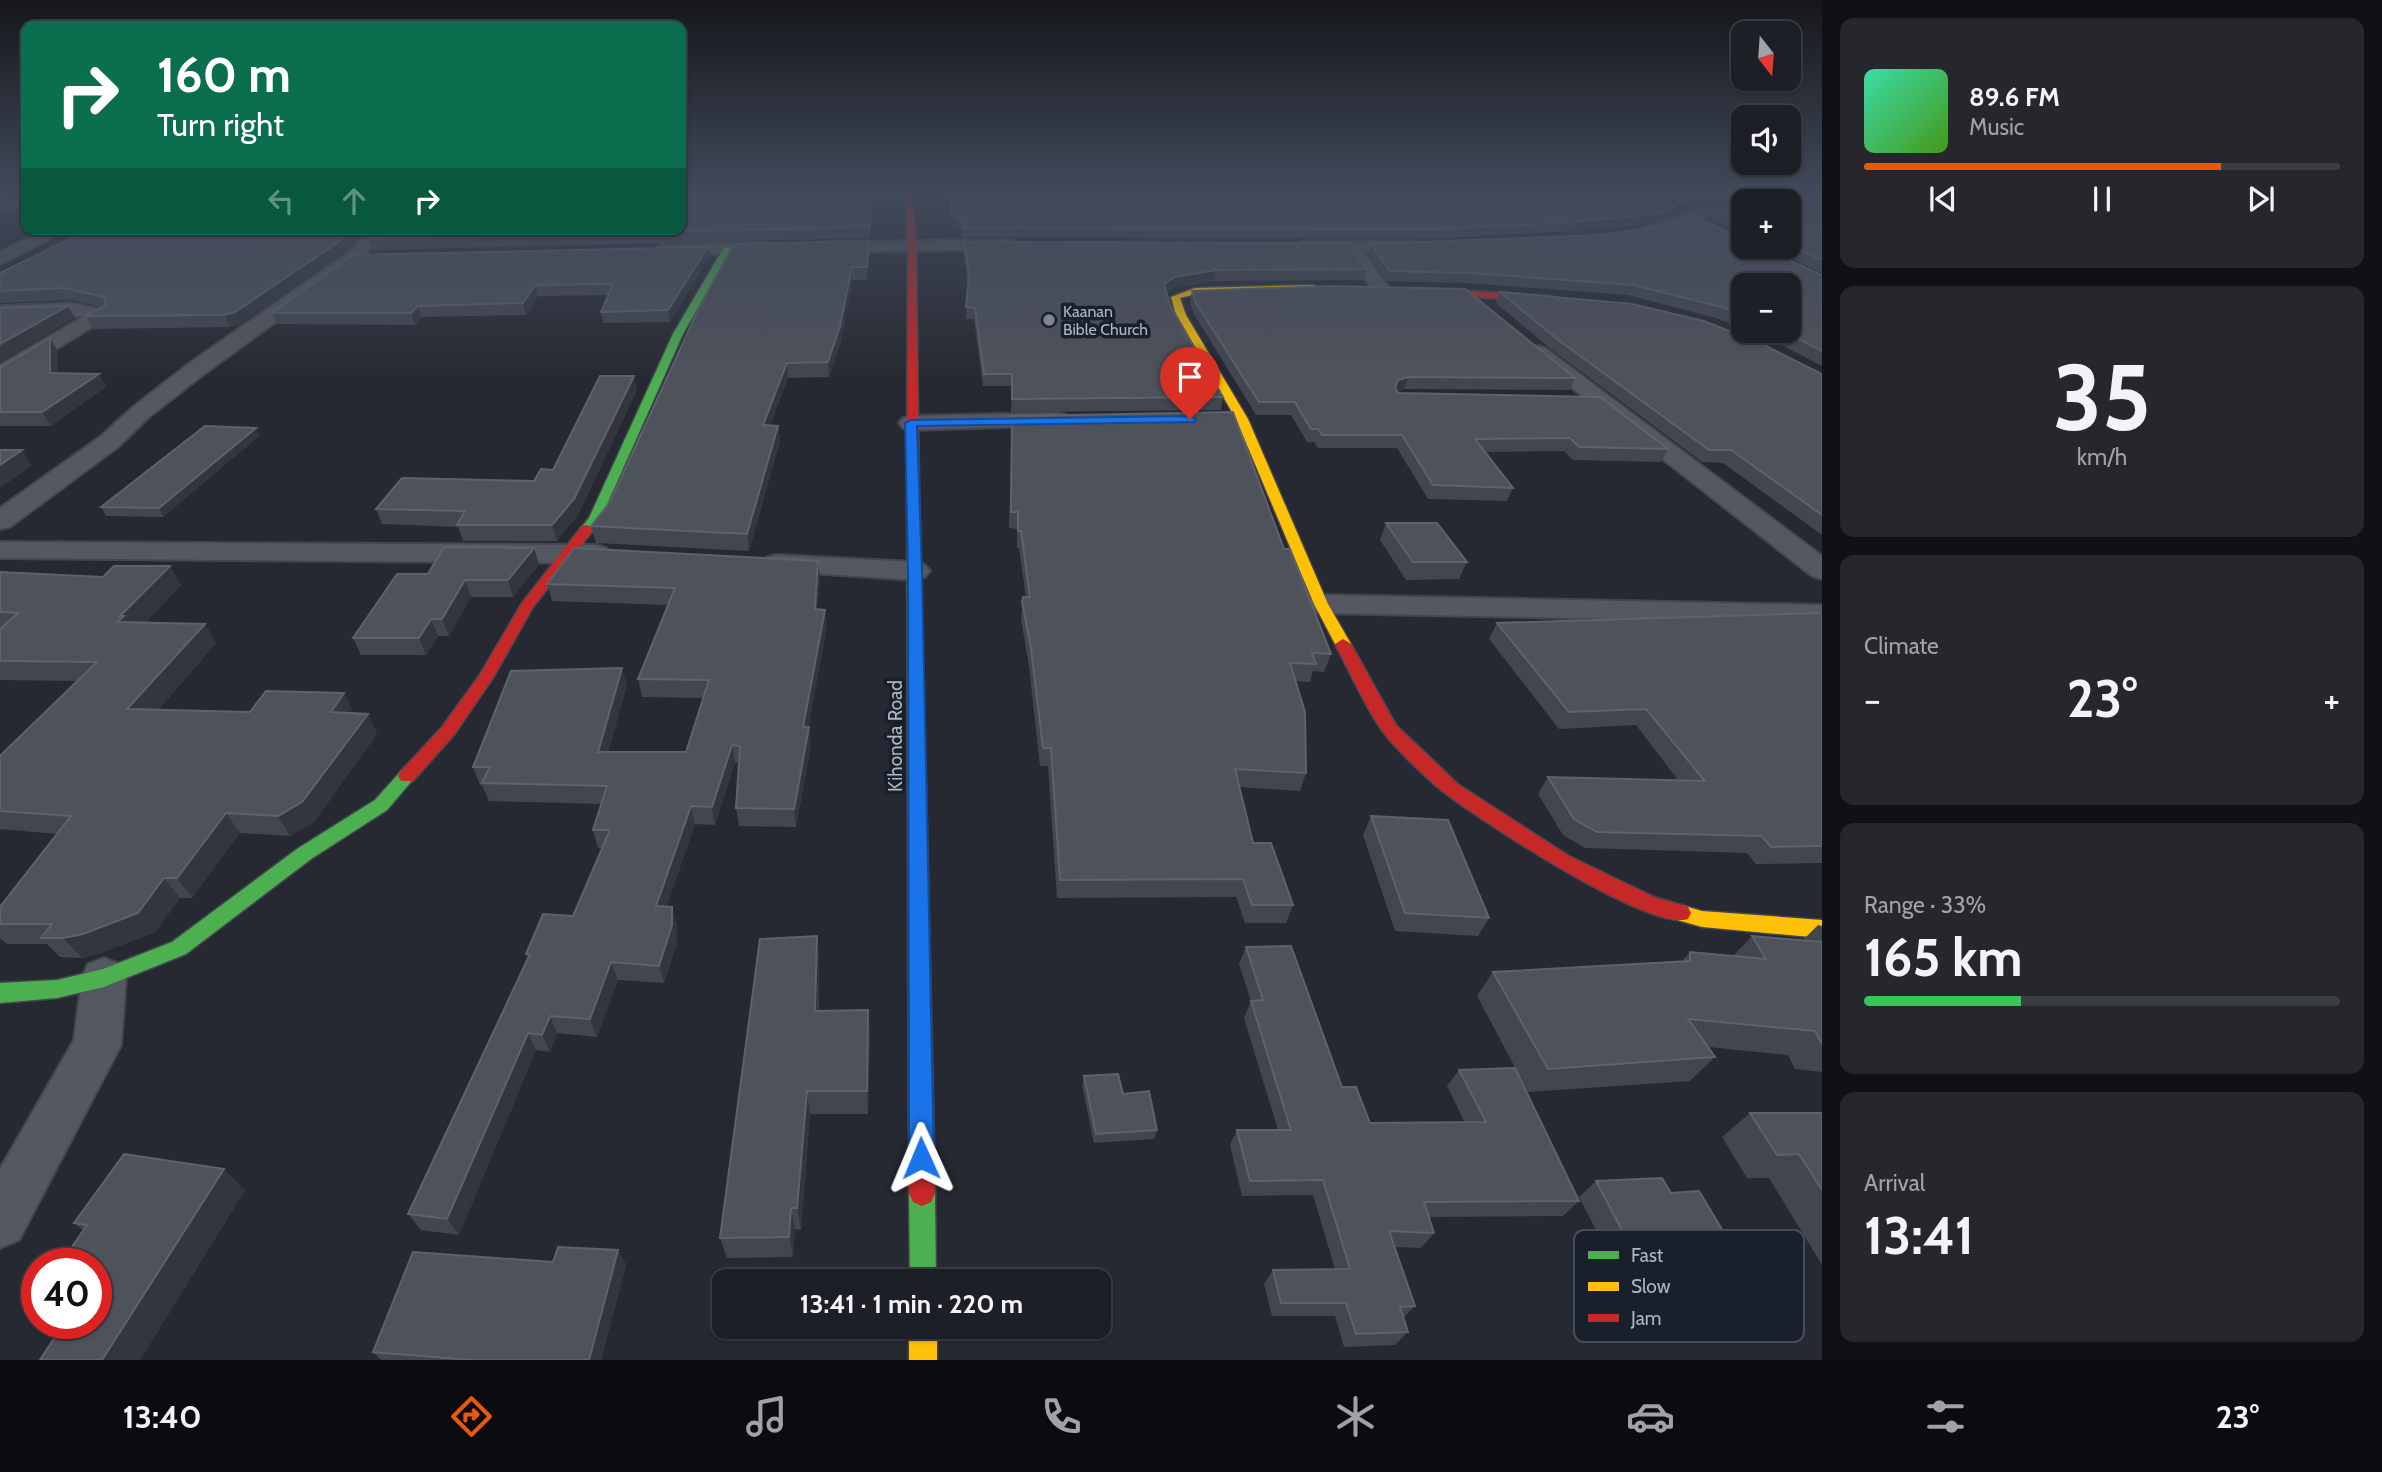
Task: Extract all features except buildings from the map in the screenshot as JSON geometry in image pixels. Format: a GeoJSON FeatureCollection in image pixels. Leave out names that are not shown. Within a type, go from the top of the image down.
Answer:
{"type":"FeatureCollection","features":[{"type":"Feature","properties":{"kind":"street"},"geometry":{"type":"LineString","coordinates":[[0,521],[109,442],[141,412],[195,370],[354,255]]}},
{"type":"Feature","properties":{"kind":"street"},"geometry":{"type":"LineString","coordinates":[[0,993],[57,989],[104,978],[179,948],[304,854],[381,805],[448,731],[485,678],[527,606],[595,518],[678,334],[723,255]]}},
{"type":"Feature","properties":{"kind":"street","name":"Kihonda Road"},"geometry":{"type":"LineString","coordinates":[[912,255],[911,423],[923,1269]]}},
{"type":"Feature","properties":{"kind":"street"},"geometry":{"type":"LineString","coordinates":[[1358,255],[1382,290]]}},
{"type":"Feature","properties":{"kind":"street"},"geometry":{"type":"LineString","coordinates":[[352,258],[378,257]]}},
{"type":"Feature","properties":{"kind":"street"},"geometry":{"type":"LineString","coordinates":[[1328,288],[1195,291],[1175,296],[1181,315],[1242,419],[1321,604],[1390,729],[1453,790],[1562,861],[1649,904],[1702,919],[1822,929]]}},
{"type":"Feature","properties":{"kind":"street"},"geometry":{"type":"LineString","coordinates":[[1355,289],[1466,292],[1564,300]]}},
{"type":"Feature","properties":{"kind":"street"},"geometry":{"type":"LineString","coordinates":[[1466,292],[1495,316]]}},
{"type":"Feature","properties":{"kind":"street"},"geometry":{"type":"LineString","coordinates":[[0,312],[71,309],[101,315],[0,374]]}},
{"type":"Feature","properties":{"kind":"street"},"geometry":{"type":"LineString","coordinates":[[1524,340],[1822,570]]}},
{"type":"Feature","properties":{"kind":"street"},"geometry":{"type":"LineString","coordinates":[[1562,400],[1602,400]]}},
{"type":"Feature","properties":{"kind":"street"},"geometry":{"type":"LineString","coordinates":[[1216,419],[1242,419]]}},
{"type":"Feature","properties":{"kind":"street"},"geometry":{"type":"LineString","coordinates":[[911,423],[1086,420]]}},
{"type":"Feature","properties":{"kind":"street"},"geometry":{"type":"LineString","coordinates":[[0,550],[567,552],[623,556]]}},
{"type":"Feature","properties":{"kind":"street"},"geometry":{"type":"LineString","coordinates":[[748,562],[915,572]]}},
{"type":"Feature","properties":{"kind":"street"},"geometry":{"type":"LineString","coordinates":[[1321,604],[1822,614]]}},
{"type":"Feature","properties":{"kind":"street"},"geometry":{"type":"LineString","coordinates":[[0,1221],[97,1045],[104,978]]}},
{"type":"Feature","properties":{"kind":"street"},"geometry":{"type":"LineString","coordinates":[[923,1339],[923,1360]]}},
{"type":"Feature","properties":{"kind":"traffic: fast"},"geometry":{"type":"LineString","coordinates":[[587,529],[595,518],[678,334],[723,255]]}},
{"type":"Feature","properties":{"kind":"traffic: fast"},"geometry":{"type":"LineString","coordinates":[[913,487],[918,874]]}},
{"type":"Feature","properties":{"kind":"traffic: fast"},"geometry":{"type":"LineString","coordinates":[[0,993],[57,989],[104,978],[179,948],[304,854],[381,805],[407,776]]}},
{"type":"Feature","properties":{"kind":"traffic: fast"},"geometry":{"type":"LineString","coordinates":[[922,1193],[923,1269]]}},
{"type":"Feature","properties":{"kind":"traffic: slow"},"geometry":{"type":"LineString","coordinates":[[1314,288],[1195,291],[1175,297],[1181,315],[1242,419],[1321,604],[1343,644]]}},
{"type":"Feature","properties":{"kind":"traffic: slow"},"geometry":{"type":"LineString","coordinates":[[1681,913],[1702,919],[1822,929]]}},
{"type":"Feature","properties":{"kind":"traffic: slow"},"geometry":{"type":"LineString","coordinates":[[923,1339],[923,1360]]}},
{"type":"Feature","properties":{"kind":"traffic: jam"},"geometry":{"type":"LineString","coordinates":[[912,255],[913,487]]}},
{"type":"Feature","properties":{"kind":"traffic: jam"},"geometry":{"type":"LineString","coordinates":[[1416,291],[1552,299]]}},
{"type":"Feature","properties":{"kind":"traffic: jam"},"geometry":{"type":"LineString","coordinates":[[407,776],[448,731],[485,678],[527,606],[587,529]]}},
{"type":"Feature","properties":{"kind":"traffic: jam"},"geometry":{"type":"LineString","coordinates":[[1343,644],[1390,729],[1453,790],[1562,861],[1649,904],[1681,913]]}},
{"type":"Feature","properties":{"kind":"traffic: jam"},"geometry":{"type":"LineString","coordinates":[[918,874],[922,1193]]}},
{"type":"Feature","properties":{"kind":"place","name":"Kaanan Bible Church"},"geometry":{"type":"Point","coordinates":[1049,320]}},
{"type":"Feature","properties":{"kind":"route"},"geometry":{"type":"LineString","coordinates":[[921,1158],[911,423],[1190,419]]}}]}
